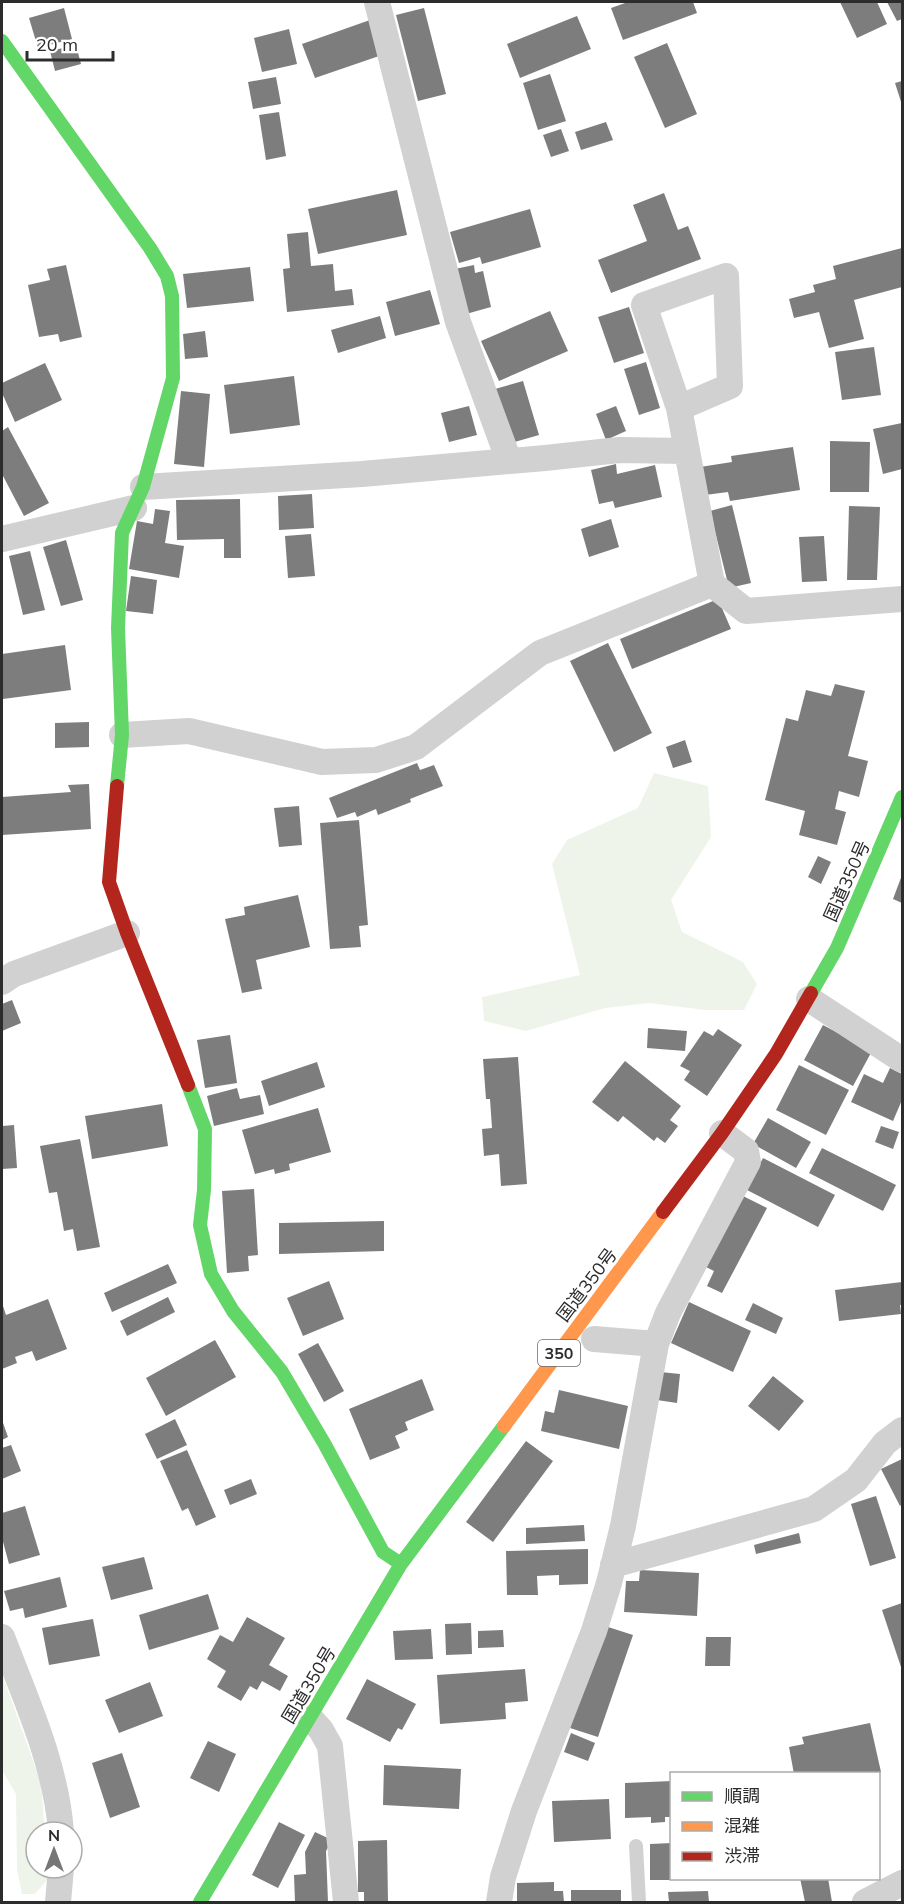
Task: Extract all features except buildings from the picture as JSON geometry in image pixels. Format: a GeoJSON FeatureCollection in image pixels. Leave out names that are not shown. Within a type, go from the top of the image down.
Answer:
{"type":"FeatureCollection","features":[{"type":"Feature","properties":{"kind":"main road"},"geometry":{"type":"LineString","coordinates":[[2,41],[150,248],[167,276],[172,296],[172,378],[138,498],[122,533],[118,628],[122,735],[109,882],[205,1129],[204,1190],[200,1226],[212,1274],[233,1311],[282,1372],[324,1443],[383,1552],[401,1564]]}},
{"type":"Feature","properties":{"kind":"main road","name":"国道350号"},"geometry":{"type":"LineString","coordinates":[[200,1902],[401,1564],[722,1133],[776,1054],[837,948],[903,797]]}},
{"type":"Feature","properties":{"kind":"street"},"geometry":{"type":"LineString","coordinates":[[377,2],[458,322],[509,461]]}},
{"type":"Feature","properties":{"kind":"street"},"geometry":{"type":"LineString","coordinates":[[679,408],[730,386],[726,276],[644,305],[679,408],[712,584],[746,611],[903,599]]}},
{"type":"Feature","properties":{"kind":"street"},"geometry":{"type":"LineString","coordinates":[[2,538],[138,498],[619,450],[687,451]]}},
{"type":"Feature","properties":{"kind":"street"},"geometry":{"type":"LineString","coordinates":[[122,735],[189,731],[322,762],[376,760],[416,747],[540,653],[712,584]]}},
{"type":"Feature","properties":{"kind":"street"},"geometry":{"type":"LineString","coordinates":[[2,982],[14,974],[127,933]]}},
{"type":"Feature","properties":{"kind":"street"},"geometry":{"type":"LineString","coordinates":[[808,999],[903,1060]]}},
{"type":"Feature","properties":{"kind":"street"},"geometry":{"type":"LineString","coordinates":[[500,1902],[503,1877],[524,1811],[594,1631],[613,1565],[623,1526],[656,1344],[668,1313],[748,1161],[746,1150],[722,1133]]}},
{"type":"Feature","properties":{"kind":"street"},"geometry":{"type":"LineString","coordinates":[[594,1339],[656,1344]]}},
{"type":"Feature","properties":{"kind":"street"},"geometry":{"type":"LineString","coordinates":[[613,1565],[814,1509],[856,1480],[885,1443],[903,1430]]}},
{"type":"Feature","properties":{"kind":"street"},"geometry":{"type":"LineString","coordinates":[[2,1637],[41,1737],[59,1806],[60,1820]]}},
{"type":"Feature","properties":{"kind":"street"},"geometry":{"type":"LineString","coordinates":[[310,1718],[321,1730],[330,1746],[346,1902]]}},
{"type":"Feature","properties":{"kind":"street"},"geometry":{"type":"LineString","coordinates":[[58,1902],[59,1880]]}},
{"type":"Feature","properties":{"kind":"street"},"geometry":{"type":"LineString","coordinates":[[865,1902],[903,1883]]}},
{"type":"Feature","properties":{"kind":"lane"},"geometry":{"type":"LineString","coordinates":[[636,1846],[639,1902]]}},
{"type":"Feature","properties":{"kind":"shaded area"},"geometry":{"type":"Polygon","coordinates":[[[654,773],[708,786],[711,837],[671,900],[682,932],[743,962],[757,984],[744,1010],[705,1010],[649,1003],[605,1008],[526,1031],[484,1021],[482,997],[580,975],[552,864],[567,840],[638,808],[654,773]]]}},
{"type":"Feature","properties":{"kind":"shaded area"},"geometry":{"type":"Polygon","coordinates":[[[2,1674],[41,1783],[44,1820],[24,1820],[24,1880],[47,1880],[35,1894],[22,1894],[17,1869],[16,1794],[2,1770],[2,1674]]]}},
{"type":"Feature","properties":{"kind":"traffic: fast"},"geometry":{"type":"LineString","coordinates":[[2,41],[150,248],[167,276],[172,296],[173,378],[143,487],[122,533],[118,628],[122,735],[117,786]]}},
{"type":"Feature","properties":{"kind":"traffic: fast"},"geometry":{"type":"LineString","coordinates":[[811,993],[837,948],[902,797]]}},
{"type":"Feature","properties":{"kind":"traffic: fast"},"geometry":{"type":"LineString","coordinates":[[188,1085],[205,1129],[204,1190],[200,1225],[211,1274],[233,1311],[282,1372],[324,1443],[383,1552],[401,1564]]}},
{"type":"Feature","properties":{"kind":"traffic: fast"},"geometry":{"type":"LineString","coordinates":[[200,1902],[401,1564],[504,1426]]}},
{"type":"Feature","properties":{"kind":"traffic: slow"},"geometry":{"type":"LineString","coordinates":[[504,1426],[663,1212]]}},
{"type":"Feature","properties":{"kind":"traffic: jam"},"geometry":{"type":"LineString","coordinates":[[117,786],[109,882],[188,1085]]}},
{"type":"Feature","properties":{"kind":"traffic: jam"},"geometry":{"type":"LineString","coordinates":[[663,1212],[722,1133],[776,1054],[811,993]]}}]}
